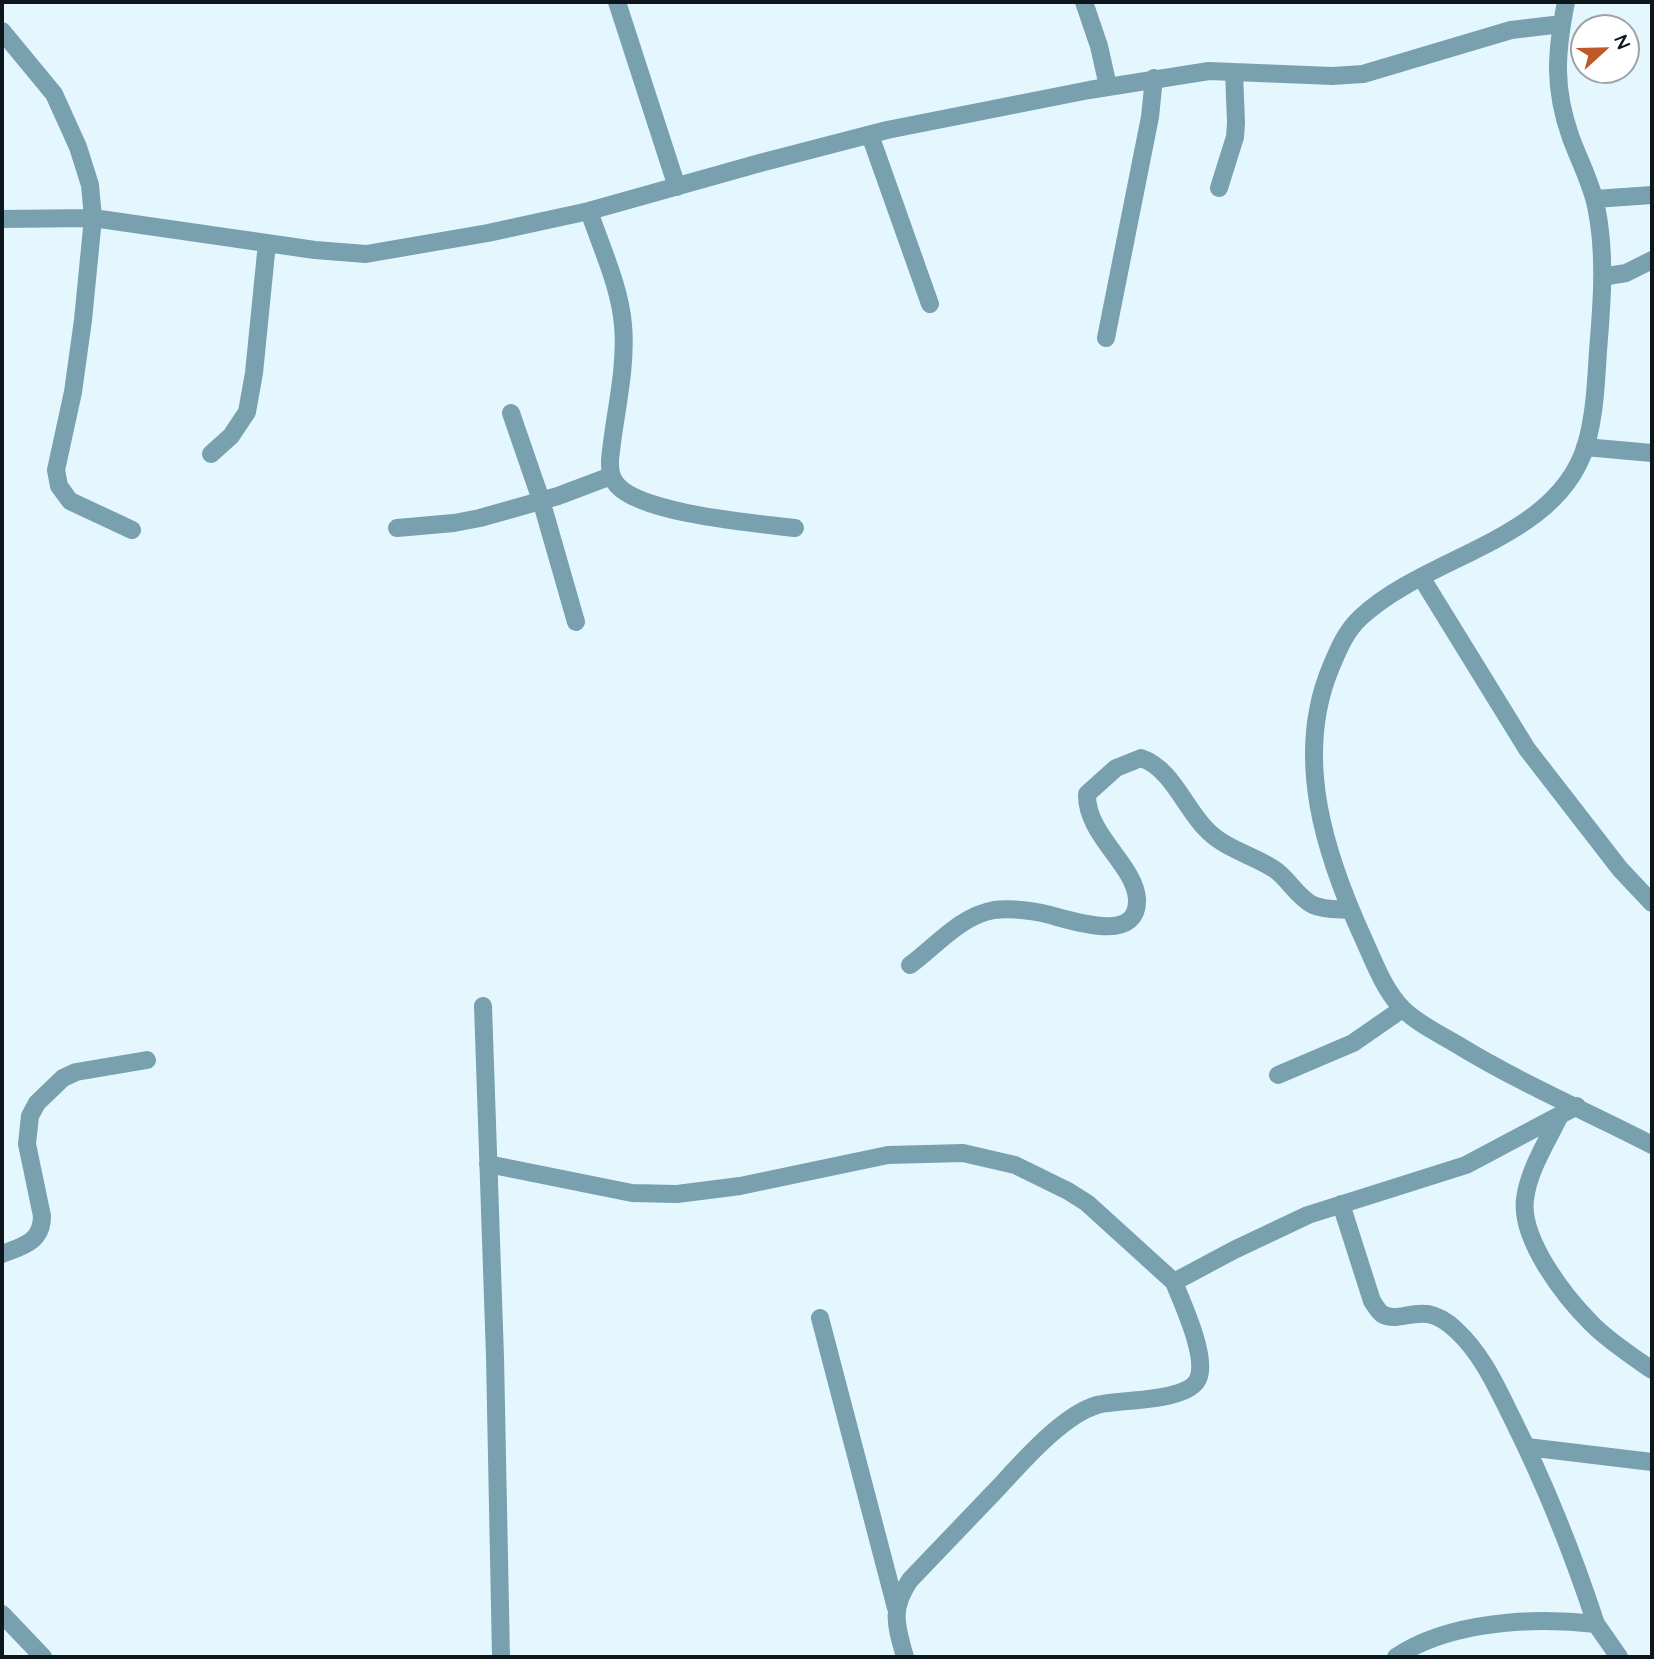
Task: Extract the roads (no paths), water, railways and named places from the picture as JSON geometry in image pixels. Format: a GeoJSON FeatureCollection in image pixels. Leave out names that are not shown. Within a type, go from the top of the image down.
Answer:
{"type":"FeatureCollection","features":[{"type":"Feature","properties":{"kind":"street"},"geometry":{"type":"LineString","coordinates":[[617,2],[677,187]]}},
{"type":"Feature","properties":{"kind":"street"},"geometry":{"type":"LineString","coordinates":[[1084,2],[1099,46],[1108,86]]}},
{"type":"Feature","properties":{"kind":"street"},"geometry":{"type":"LineString","coordinates":[[1566,2],[1556,67],[1559,94],[1569,133],[1595,199],[1600,226],[1602,277],[1595,390],[1586,447],[1562,490],[1540,512],[1490,542],[1442,564],[1385,597],[1358,619],[1343,639],[1327,677],[1316,715],[1313,765],[1317,807],[1332,861],[1350,910],[1386,985],[1402,1009],[1488,1063],[1652,1145]]}},
{"type":"Feature","properties":{"kind":"street"},"geometry":{"type":"LineString","coordinates":[[2,219],[93,218],[315,250],[366,254],[488,233],[589,211],[870,135],[1108,86],[1209,71],[1332,76],[1363,74],[1511,30],[1562,24]]}},
{"type":"Feature","properties":{"kind":"street"},"geometry":{"type":"LineString","coordinates":[[2,31],[54,94],[90,185],[93,218],[73,392],[55,470],[59,486],[70,501],[131,530]]}},
{"type":"Feature","properties":{"kind":"street"},"geometry":{"type":"LineString","coordinates":[[1219,188],[1235,137],[1234,72]]}},
{"type":"Feature","properties":{"kind":"street"},"geometry":{"type":"LineString","coordinates":[[1105,338],[1150,117],[1154,78]]}},
{"type":"Feature","properties":{"kind":"street"},"geometry":{"type":"LineString","coordinates":[[870,135],[930,303]]}},
{"type":"Feature","properties":{"kind":"street"},"geometry":{"type":"LineString","coordinates":[[1595,199],[1652,195]]}},
{"type":"Feature","properties":{"kind":"street"},"geometry":{"type":"LineString","coordinates":[[589,211],[618,297],[623,323],[624,352],[611,449],[611,475],[622,490],[664,507],[794,528]]}},
{"type":"Feature","properties":{"kind":"street"},"geometry":{"type":"LineString","coordinates":[[211,454],[231,436],[247,412],[254,373],[267,243]]}},
{"type":"Feature","properties":{"kind":"street"},"geometry":{"type":"LineString","coordinates":[[1602,277],[1626,273],[1652,260]]}},
{"type":"Feature","properties":{"kind":"street"},"geometry":{"type":"LineString","coordinates":[[511,413],[541,500],[576,622]]}},
{"type":"Feature","properties":{"kind":"street"},"geometry":{"type":"LineString","coordinates":[[1586,447],[1652,453]]}},
{"type":"Feature","properties":{"kind":"street"},"geometry":{"type":"LineString","coordinates":[[397,527],[454,523],[480,518],[611,475]]}},
{"type":"Feature","properties":{"kind":"street"},"geometry":{"type":"LineString","coordinates":[[1421,577],[1527,749],[1620,869],[1652,903]]}},
{"type":"Feature","properties":{"kind":"street"},"geometry":{"type":"LineString","coordinates":[[910,965],[944,934],[992,911],[1005,909],[1041,913],[1101,927],[1128,921],[1135,911],[1136,892],[1090,815],[1087,794],[1116,768],[1142,758],[1154,762],[1165,773],[1189,810],[1220,842],[1272,868],[1298,894],[1314,905],[1350,910]]}},
{"type":"Feature","properties":{"kind":"street"},"geometry":{"type":"LineString","coordinates":[[483,1006],[497,1422],[501,1657]]}},
{"type":"Feature","properties":{"kind":"street"},"geometry":{"type":"LineString","coordinates":[[1278,1075],[1346,1047],[1402,1009]]}},
{"type":"Feature","properties":{"kind":"street"},"geometry":{"type":"LineString","coordinates":[[2,1254],[29,1244],[38,1236],[42,1226],[27,1144],[30,1116],[37,1103],[63,1078],[76,1072],[147,1060]]}},
{"type":"Feature","properties":{"kind":"street"},"geometry":{"type":"LineString","coordinates":[[1174,1282],[1308,1215],[1466,1165],[1577,1106]]}},
{"type":"Feature","properties":{"kind":"street"},"geometry":{"type":"LineString","coordinates":[[1560,1115],[1531,1174],[1525,1201],[1527,1222],[1540,1254],[1563,1292],[1594,1325],[1652,1370]]}},
{"type":"Feature","properties":{"kind":"street"},"geometry":{"type":"LineString","coordinates":[[488,1164],[632,1193],[677,1194],[740,1186],[888,1155],[963,1153],[1015,1165],[1068,1191],[1087,1203],[1174,1282],[1198,1352],[1198,1379],[1190,1388],[1179,1394],[1098,1405],[1071,1420],[1040,1444],[910,1580],[900,1595],[896,1608]]}},
{"type":"Feature","properties":{"kind":"street"},"geometry":{"type":"LineString","coordinates":[[1341,1205],[1372,1301],[1381,1313],[1390,1316],[1424,1312],[1446,1320],[1477,1353],[1493,1378],[1527,1447],[1570,1546],[1596,1624],[1619,1657]]}},
{"type":"Feature","properties":{"kind":"street"},"geometry":{"type":"LineString","coordinates":[[820,1318],[896,1608],[897,1627],[905,1657]]}},
{"type":"Feature","properties":{"kind":"street"},"geometry":{"type":"LineString","coordinates":[[1527,1447],[1652,1462]]}},
{"type":"Feature","properties":{"kind":"street"},"geometry":{"type":"LineString","coordinates":[[2,1614],[43,1657]]}},
{"type":"Feature","properties":{"kind":"street"},"geometry":{"type":"LineString","coordinates":[[1396,1657],[1427,1641],[1490,1625],[1558,1619],[1596,1624]]}}]}
